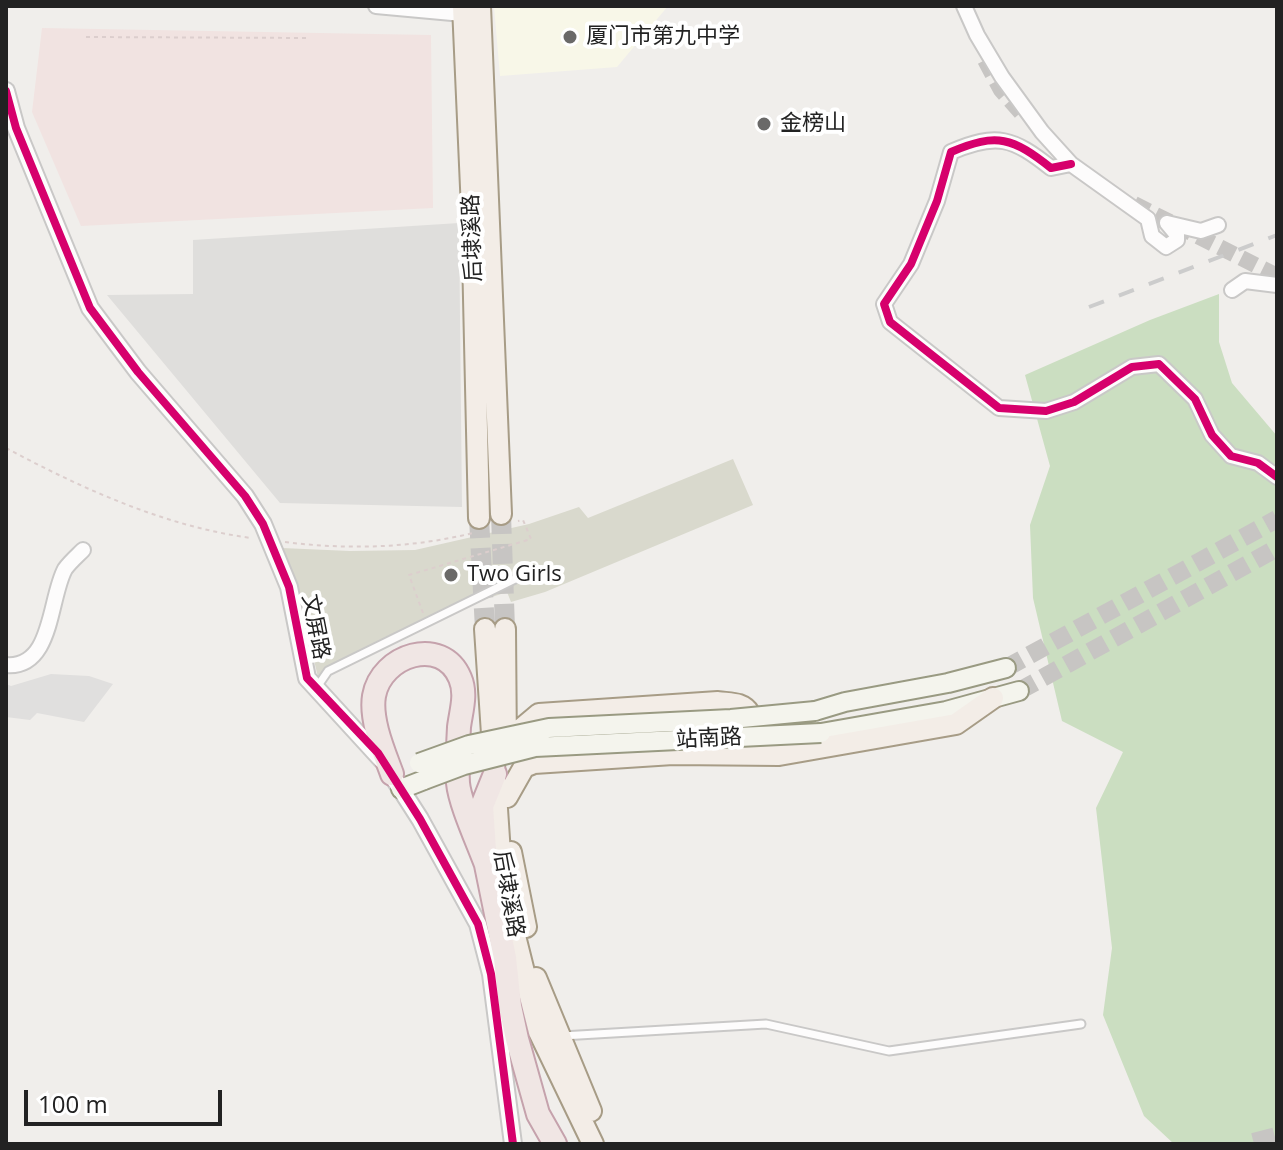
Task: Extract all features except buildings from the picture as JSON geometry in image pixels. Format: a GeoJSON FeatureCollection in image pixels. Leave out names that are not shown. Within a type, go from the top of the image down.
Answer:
{"type":"FeatureCollection","features":[{"type":"Feature","properties":{"kind":"highway"},"geometry":{"type":"LineString","coordinates":[[396,782],[376,719],[373,698],[379,680],[389,666],[416,654],[430,655],[442,659],[460,677],[464,693],[459,728],[458,786],[488,870]]}},
{"type":"Feature","properties":{"kind":"highway"},"geometry":{"type":"LineString","coordinates":[[495,774],[482,806],[488,870],[505,958],[510,1006],[538,1114],[555,1142]]}},
{"type":"Feature","properties":{"kind":"main road","name":"后埭溪路"},"geometry":{"type":"LineString","coordinates":[[469,9],[501,514]]}},
{"type":"Feature","properties":{"kind":"main road","name":"后埭溪路"},"geometry":{"type":"LineString","coordinates":[[469,9],[479,518]]}},
{"type":"Feature","properties":{"kind":"main road","name":"后埭溪路"},"geometry":{"type":"LineString","coordinates":[[507,797],[495,629],[495,774],[502,884],[539,1032],[593,1144]]}},
{"type":"Feature","properties":{"kind":"main road","name":"站南路"},"geometry":{"type":"LineString","coordinates":[[396,782],[469,745],[549,728],[731,719],[815,711],[1006,668]]}},
{"type":"Feature","properties":{"kind":"main road","name":"站南路"},"geometry":{"type":"LineString","coordinates":[[422,771],[464,765],[535,747],[821,733],[946,711],[1019,691]]}},
{"type":"Feature","properties":{"kind":"main road"},"geometry":{"type":"LineString","coordinates":[[605,1144],[537,982],[511,851],[507,797],[524,767],[534,763],[673,754],[779,755],[956,724],[993,698]]}},
{"type":"Feature","properties":{"kind":"main road"},"geometry":{"type":"LineString","coordinates":[[514,735],[539,714],[718,702],[740,705],[746,710],[752,731],[742,747],[711,754]]}},
{"type":"Feature","properties":{"kind":"street"},"geometry":{"type":"LineString","coordinates":[[376,6],[469,9]]}},
{"type":"Feature","properties":{"kind":"street"},"geometry":{"type":"LineString","coordinates":[[964,6],[1002,77],[1042,132],[1071,164],[1148,219],[1152,236],[1166,247],[1177,240],[1177,235],[1167,223]]}},
{"type":"Feature","properties":{"kind":"street","name":"文屏路"},"geometry":{"type":"LineString","coordinates":[[6,91],[16,128],[90,308],[138,372],[245,496],[263,524],[289,587],[307,678],[378,753],[478,924],[491,974],[513,1144]]}},
{"type":"Feature","properties":{"kind":"street"},"geometry":{"type":"LineString","coordinates":[[1071,164],[1051,168],[1027,149],[997,138],[951,152],[937,201],[911,264],[884,304],[890,322],[999,408],[1046,411],[1074,402],[1132,367],[1159,364],[1195,399],[1212,435],[1231,456],[1258,463],[1277,477]]}},
{"type":"Feature","properties":{"kind":"street"},"geometry":{"type":"LineString","coordinates":[[1141,213],[1201,231],[1218,225]]}},
{"type":"Feature","properties":{"kind":"street"},"geometry":{"type":"LineString","coordinates":[[1232,290],[1245,281],[1277,285]]}},
{"type":"Feature","properties":{"kind":"street"},"geometry":{"type":"LineString","coordinates":[[6,665],[23,665],[35,654],[46,631],[65,570],[83,550]]}},
{"type":"Feature","properties":{"kind":"lane"},"geometry":{"type":"LineString","coordinates":[[317,687],[328,671],[519,577]]}},
{"type":"Feature","properties":{"kind":"lane"},"geometry":{"type":"LineString","coordinates":[[560,1036],[766,1024],[889,1051],[1081,1024]]}},
{"type":"Feature","properties":{"kind":"path"},"geometry":{"type":"LineString","coordinates":[[86,37],[310,38]]}},
{"type":"Feature","properties":{"kind":"path"},"geometry":{"type":"LineString","coordinates":[[426,623],[409,575],[531,539],[523,520]]}},
{"type":"Feature","properties":{"kind":"shaded area","name":"厦门市第九中学"},"geometry":{"type":"Polygon","coordinates":[[[494,6],[668,6],[617,67],[500,76],[494,6]]]}},
{"type":"Feature","properties":{"kind":"shaded area"},"geometry":{"type":"Polygon","coordinates":[[[42,28],[431,35],[433,208],[81,226],[32,112],[42,28]]]}},
{"type":"Feature","properties":{"kind":"shaded area"},"geometry":{"type":"Polygon","coordinates":[[[459,223],[462,507],[280,503],[107,295],[193,294],[193,240],[459,223]]]}},
{"type":"Feature","properties":{"kind":"shaded area"},"geometry":{"type":"Polygon","coordinates":[[[733,459],[753,505],[545,592],[511,602],[507,592],[456,609],[386,637],[318,677],[294,578],[282,548],[415,550],[529,524],[579,507],[588,518],[733,459]]]}},
{"type":"Feature","properties":{"kind":"shaded area"},"geometry":{"type":"Polygon","coordinates":[[[51,674],[89,676],[113,684],[84,722],[37,713],[30,720],[6,717],[6,684],[11,686],[51,674]]]}},
{"type":"Feature","properties":{"kind":"green space"},"geometry":{"type":"Polygon","coordinates":[[[1219,294],[1219,342],[1232,383],[1277,436],[1277,1144],[1174,1144],[1144,1116],[1103,1015],[1112,948],[1096,808],[1123,752],[1062,721],[1033,598],[1030,525],[1050,466],[1025,375],[1150,320],[1219,294]]]}},
{"type":"Feature","properties":{"kind":"tunnel"},"geometry":{"type":"LineString","coordinates":[[985,60],[1001,90],[1024,116]]}},
{"type":"Feature","properties":{"kind":"tunnel"},"geometry":{"type":"LineString","coordinates":[[1134,204],[1277,276]]}},
{"type":"Feature","properties":{"kind":"tunnel"},"geometry":{"type":"LineString","coordinates":[[501,514],[505,629]]}},
{"type":"Feature","properties":{"kind":"tunnel"},"geometry":{"type":"LineString","coordinates":[[479,518],[485,629]]}},
{"type":"Feature","properties":{"kind":"tunnel"},"geometry":{"type":"LineString","coordinates":[[1006,668],[1277,519]]}},
{"type":"Feature","properties":{"kind":"tunnel"},"geometry":{"type":"LineString","coordinates":[[1019,691],[1277,548]]}},
{"type":"Feature","properties":{"kind":"tunnel"},"geometry":{"type":"LineString","coordinates":[[1254,1144],[1277,1138]]}},
{"type":"Feature","properties":{"kind":"railway"},"geometry":{"type":"LineString","coordinates":[[1089,307],[1277,235]]}},
{"type":"Feature","properties":{"kind":"cycle path"},"geometry":{"type":"LineString","coordinates":[[6,91],[16,128],[90,308],[138,372],[245,496],[263,524],[289,587],[307,678],[378,753],[420,819],[478,924],[491,974],[513,1144]]}},
{"type":"Feature","properties":{"kind":"cycle path"},"geometry":{"type":"LineString","coordinates":[[1071,164],[1051,168],[1026,150],[1004,141],[981,142],[951,152],[937,201],[911,264],[884,304],[890,322],[999,408],[1046,411],[1074,402],[1132,367],[1159,364],[1195,399],[1212,435],[1231,456],[1258,463],[1277,477]]}},
{"type":"Feature","properties":{"kind":"place","name":"厦门市第九中学"},"geometry":{"type":"Point","coordinates":[570,37]}},
{"type":"Feature","properties":{"kind":"place","name":"金榜山"},"geometry":{"type":"Point","coordinates":[764,124]}},
{"type":"Feature","properties":{"kind":"place","name":"Two Girls"},"geometry":{"type":"Point","coordinates":[451,575]}}]}
